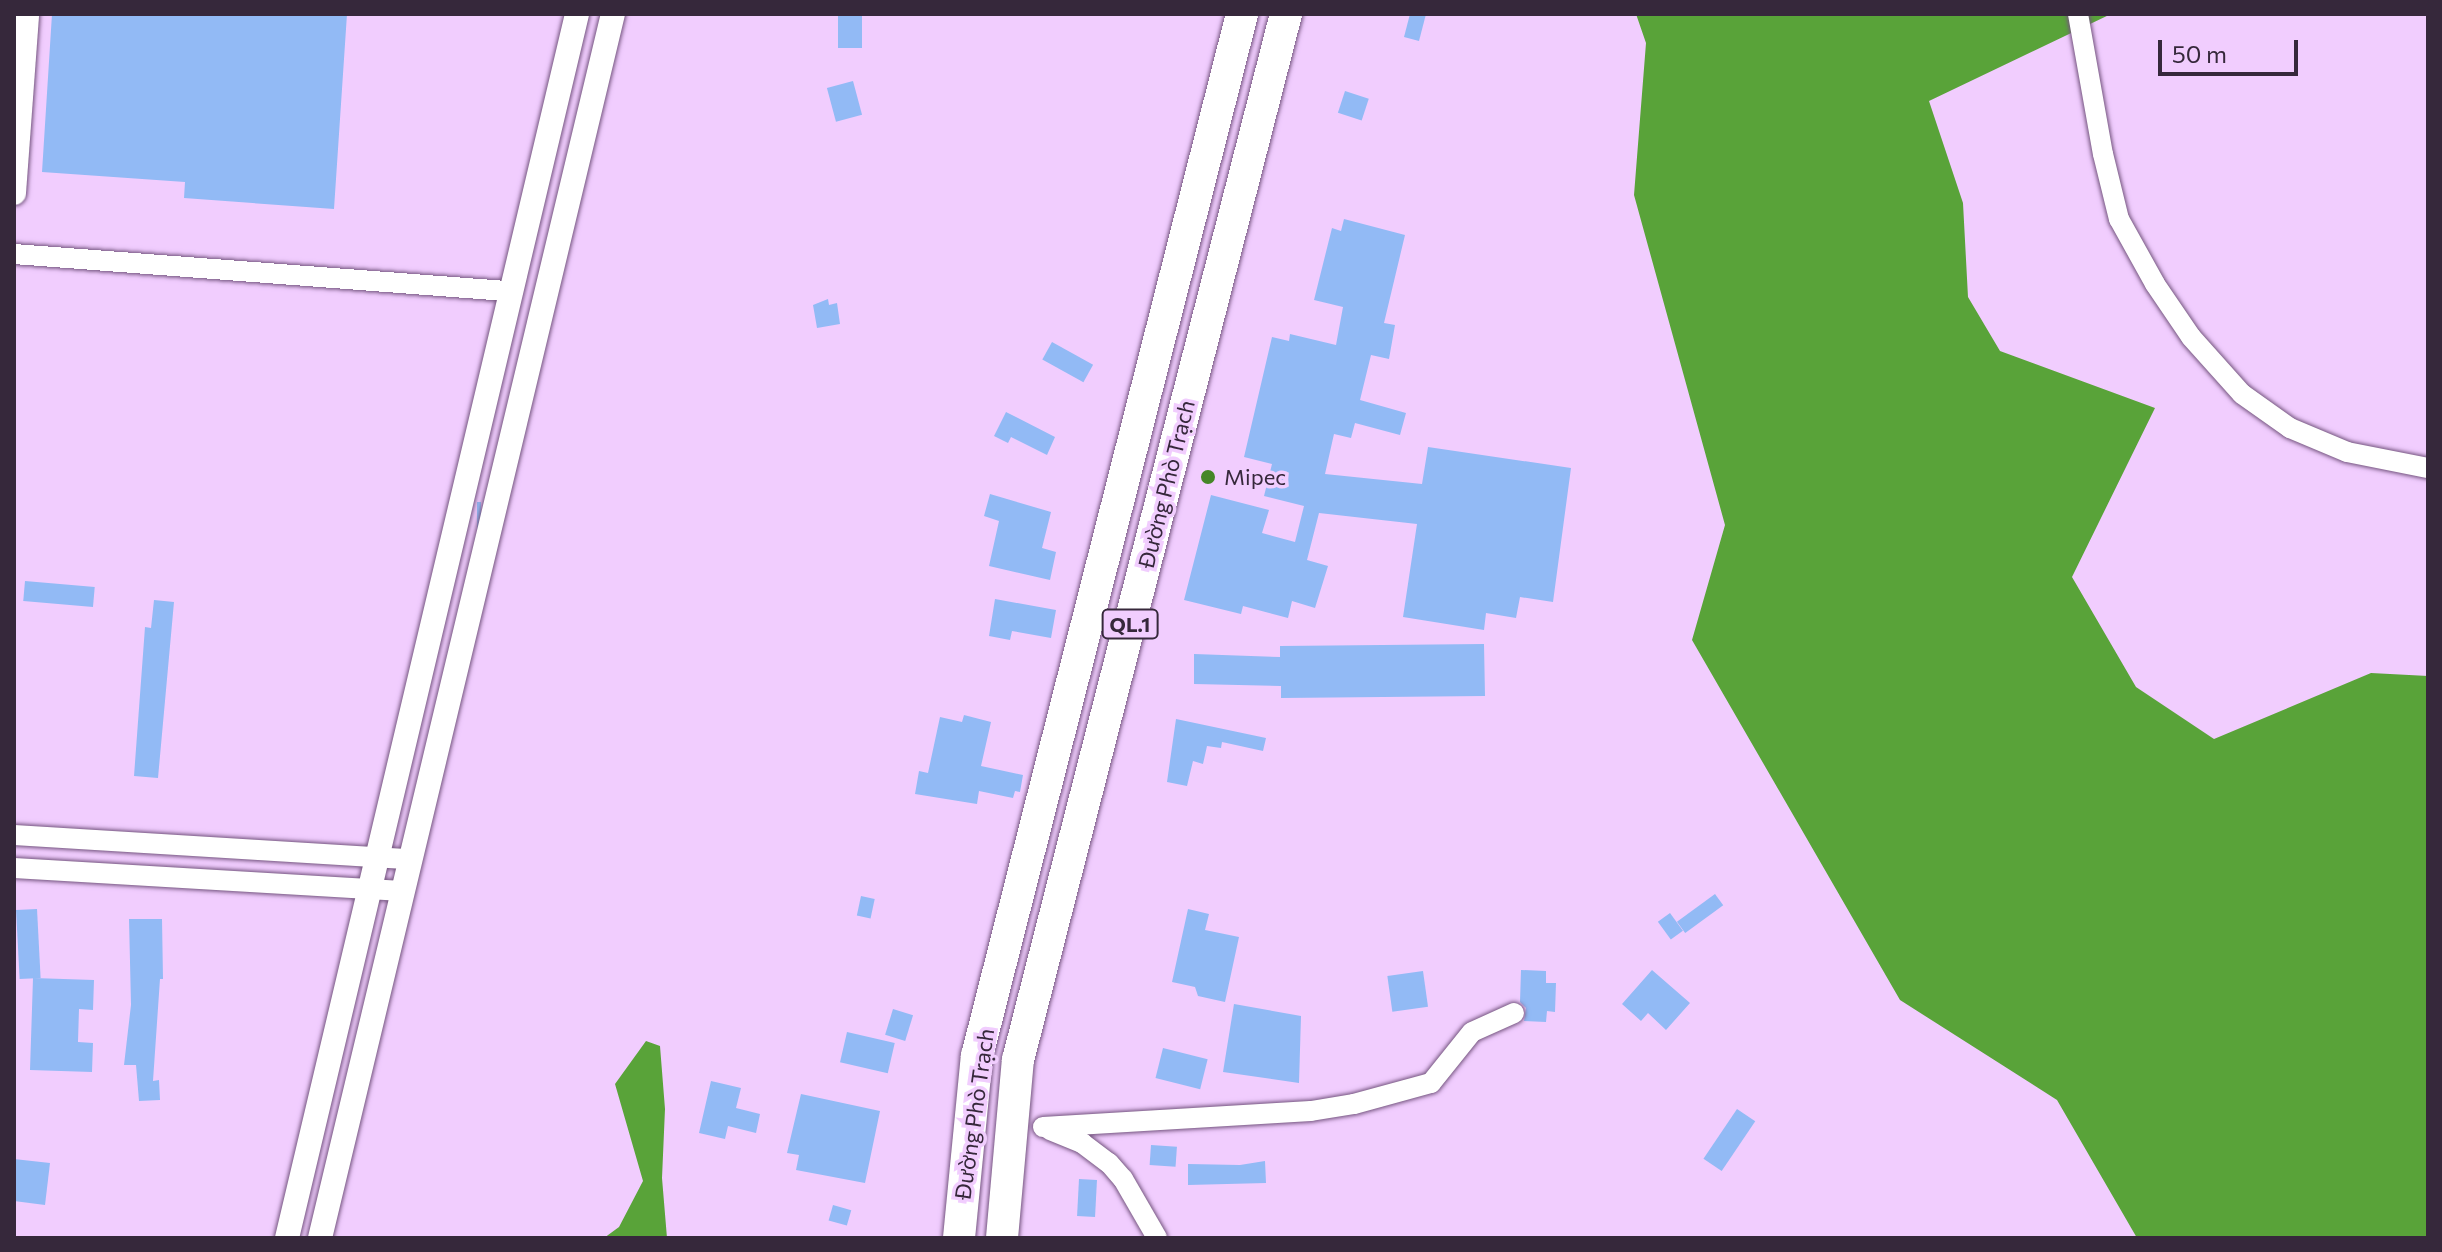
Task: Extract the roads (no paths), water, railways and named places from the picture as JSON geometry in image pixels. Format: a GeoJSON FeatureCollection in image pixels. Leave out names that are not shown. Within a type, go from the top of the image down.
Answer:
{"type":"FeatureCollection","features":[{"type":"Feature","properties":{"kind":"highway","name":"Đường Phò Trạch"},"geometry":{"type":"LineString","coordinates":[[959,1238],[977,1056],[1242,14]]}},
{"type":"Feature","properties":{"kind":"highway","name":"Đường Phò Trạch"},"geometry":{"type":"LineString","coordinates":[[1002,1238],[1011,1126],[1022,1045],[1286,14]]}},
{"type":"Feature","properties":{"kind":"street"},"geometry":{"type":"LineString","coordinates":[[14,193],[27,14]]}},
{"type":"Feature","properties":{"kind":"street"},"geometry":{"type":"LineString","coordinates":[[287,1238],[577,14]]}},
{"type":"Feature","properties":{"kind":"street"},"geometry":{"type":"LineString","coordinates":[[320,1238],[613,14]]}},
{"type":"Feature","properties":{"kind":"street"},"geometry":{"type":"LineString","coordinates":[[2078,14],[2103,154],[2119,219],[2155,284],[2191,337],[2242,394],[2290,428],[2347,452],[2428,468]]}},
{"type":"Feature","properties":{"kind":"street"},"geometry":{"type":"LineString","coordinates":[[14,254],[511,291]]}},
{"type":"Feature","properties":{"kind":"street"},"geometry":{"type":"LineString","coordinates":[[14,835],[409,859]]}},
{"type":"Feature","properties":{"kind":"street"},"geometry":{"type":"LineString","coordinates":[[14,868],[402,891]]}},
{"type":"Feature","properties":{"kind":"street"},"geometry":{"type":"LineString","coordinates":[[1011,1126],[1043,1127],[1311,1111],[1354,1104],[1431,1083],[1439,1077],[1472,1032],[1514,1013]]}},
{"type":"Feature","properties":{"kind":"street"},"geometry":{"type":"LineString","coordinates":[[1043,1127],[1082,1143],[1109,1163],[1123,1179],[1157,1238]]}},
{"type":"Feature","properties":{"kind":"place","name":"Mipec"},"geometry":{"type":"Point","coordinates":[1208,477]}}]}
